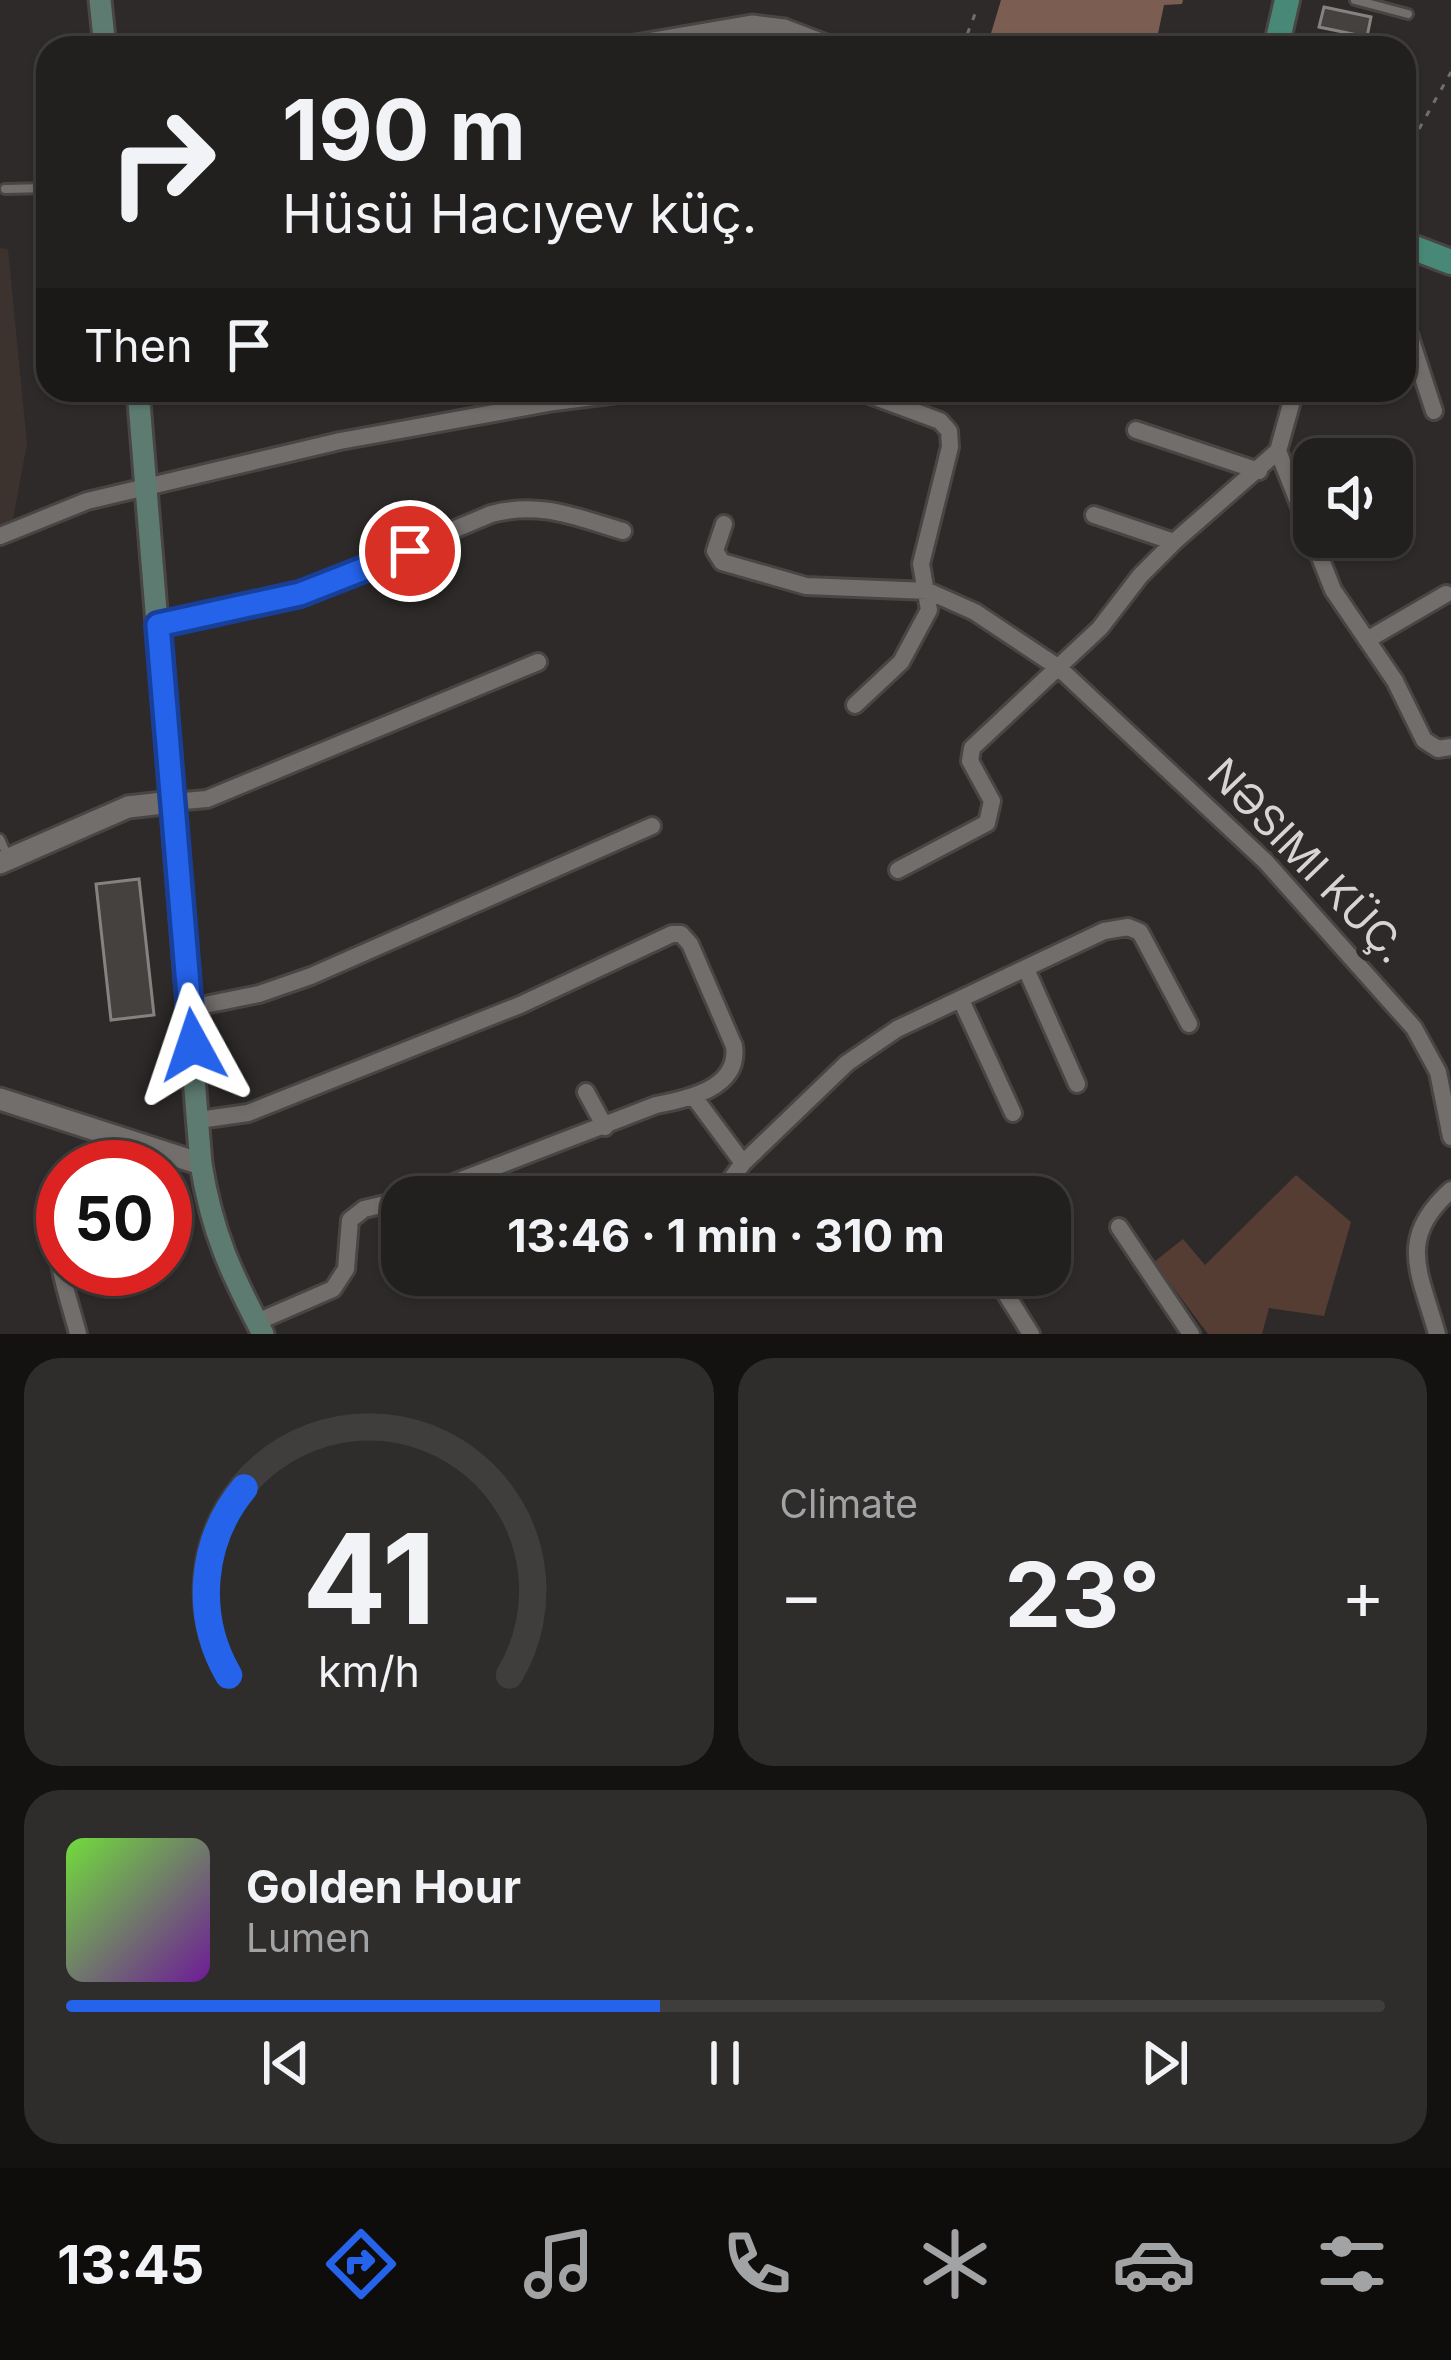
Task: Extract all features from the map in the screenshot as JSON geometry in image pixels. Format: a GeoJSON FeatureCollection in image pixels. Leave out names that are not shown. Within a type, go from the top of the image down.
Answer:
{"type":"FeatureCollection","features":[{"type":"Feature","properties":{"kind":"main road"},"geometry":{"type":"LineString","coordinates":[[100,0],[104,36]]}},
{"type":"Feature","properties":{"kind":"main road"},"geometry":{"type":"LineString","coordinates":[[1279,36],[1287,0]]}},
{"type":"Feature","properties":{"kind":"main road"},"geometry":{"type":"LineString","coordinates":[[1416,249],[1451,262]]}},
{"type":"Feature","properties":{"kind":"main road"},"geometry":{"type":"LineString","coordinates":[[139,402],[201,1164],[212,1228],[260,1328]]}},
{"type":"Feature","properties":{"kind":"street"},"geometry":{"type":"LineString","coordinates":[[705,36],[752,26],[800,36]]}},
{"type":"Feature","properties":{"kind":"street"},"geometry":{"type":"LineString","coordinates":[[1416,356],[1434,411]]}},
{"type":"Feature","properties":{"kind":"street"},"geometry":{"type":"LineString","coordinates":[[0,536],[86,500],[340,441],[554,402]]}},
{"type":"Feature","properties":{"kind":"street"},"geometry":{"type":"LineString","coordinates":[[855,705],[901,662],[929,610],[921,564],[950,447],[949,431],[940,422],[888,402]]}},
{"type":"Feature","properties":{"kind":"street"},"geometry":{"type":"LineString","coordinates":[[898,871],[987,823],[992,801],[970,760],[973,748],[1100,628],[1140,575],[1278,451],[1292,402]]}},
{"type":"Feature","properties":{"kind":"street"},"geometry":{"type":"LineString","coordinates":[[1136,430],[1259,471]]}},
{"type":"Feature","properties":{"kind":"street"},"geometry":{"type":"LineString","coordinates":[[1278,451],[1333,590],[1395,681],[1424,740],[1438,749],[1451,747]]}},
{"type":"Feature","properties":{"kind":"street"},"geometry":{"type":"LineString","coordinates":[[158,625],[300,594],[491,514],[521,506],[538,506],[623,531]]}},
{"type":"Feature","properties":{"kind":"street"},"geometry":{"type":"LineString","coordinates":[[1094,515],[1174,542]]}},
{"type":"Feature","properties":{"kind":"street","name":"NƏSIMI KÜÇ."},"geometry":{"type":"LineString","coordinates":[[724,524],[715,551],[722,562],[806,586],[928,591],[975,612],[1059,668],[1265,862],[1414,1028],[1438,1072],[1451,1137]]}},
{"type":"Feature","properties":{"kind":"street"},"geometry":{"type":"LineString","coordinates":[[1367,640],[1446,594]]}},
{"type":"Feature","properties":{"kind":"street"},"geometry":{"type":"LineString","coordinates":[[3,853],[128,806],[207,799],[538,662]]}},
{"type":"Feature","properties":{"kind":"street"},"geometry":{"type":"LineString","coordinates":[[190,1008],[259,994],[311,976],[652,826]]}},
{"type":"Feature","properties":{"kind":"street"},"geometry":{"type":"LineString","coordinates":[[733,1176],[847,1063],[897,1029],[1104,931],[1128,927],[1140,932],[1190,1024]]}},
{"type":"Feature","properties":{"kind":"street"},"geometry":{"type":"LineString","coordinates":[[199,1120],[269,1105],[681,934],[690,944],[734,1046],[736,1063],[730,1073],[694,1097],[656,1105],[473,1176]]}},
{"type":"Feature","properties":{"kind":"street"},"geometry":{"type":"LineString","coordinates":[[1026,969],[1077,1084]]}},
{"type":"Feature","properties":{"kind":"street"},"geometry":{"type":"LineString","coordinates":[[961,1000],[1013,1113]]}},
{"type":"Feature","properties":{"kind":"street"},"geometry":{"type":"LineString","coordinates":[[586,1092],[605,1127]]}},
{"type":"Feature","properties":{"kind":"street"},"geometry":{"type":"LineString","coordinates":[[694,1097],[743,1162]]}},
{"type":"Feature","properties":{"kind":"street"},"geometry":{"type":"LineString","coordinates":[[0,1100],[201,1164]]}},
{"type":"Feature","properties":{"kind":"street"},"geometry":{"type":"LineString","coordinates":[[1437,1334],[1416,1261],[1417,1240],[1421,1220],[1451,1190]]}},
{"type":"Feature","properties":{"kind":"street"},"geometry":{"type":"LineString","coordinates":[[260,1328],[333,1289],[346,1269],[350,1220],[364,1209],[381,1205]]}},
{"type":"Feature","properties":{"kind":"street"},"geometry":{"type":"LineString","coordinates":[[1119,1227],[1191,1334]]}},
{"type":"Feature","properties":{"kind":"street"},"geometry":{"type":"LineString","coordinates":[[69,1296],[78,1334]]}},
{"type":"Feature","properties":{"kind":"street"},"geometry":{"type":"LineString","coordinates":[[1007,1296],[1031,1334]]}},
{"type":"Feature","properties":{"kind":"lane"},"geometry":{"type":"LineString","coordinates":[[1355,0],[1408,14]]}},
{"type":"Feature","properties":{"kind":"lane"},"geometry":{"type":"LineString","coordinates":[[5,189],[36,188]]}},
{"type":"Feature","properties":{"kind":"path"},"geometry":{"type":"LineString","coordinates":[[967,36],[978,6]]}},
{"type":"Feature","properties":{"kind":"path"},"geometry":{"type":"LineString","coordinates":[[1419,129],[1451,72]]}},
{"type":"Feature","properties":{"kind":"shaded area"},"geometry":{"type":"Polygon","coordinates":[[[1001,0],[1183,0],[1182,4],[1164,5],[1158,36],[990,36],[1001,0]]]}},
{"type":"Feature","properties":{"kind":"shaded area"},"geometry":{"type":"Polygon","coordinates":[[[0,248],[8,249],[27,444],[13,519],[0,524],[0,248]]]}},
{"type":"Feature","properties":{"kind":"shaded area"},"geometry":{"type":"Polygon","coordinates":[[[1296,1175],[1351,1222],[1324,1316],[1269,1308],[1262,1334],[1208,1334],[1154,1262],[1183,1239],[1205,1265],[1296,1175]]]}},
{"type":"Feature","properties":{"kind":"building"},"geometry":{"type":"Polygon","coordinates":[[[1324,7],[1371,17],[1367,36],[1319,27],[1324,7]]]}},
{"type":"Feature","properties":{"kind":"building"},"geometry":{"type":"Polygon","coordinates":[[[139,879],[154,1015],[111,1020],[96,884],[139,879]]]}},
{"type":"Feature","properties":{"kind":"route"},"geometry":{"type":"LineString","coordinates":[[193,1045],[158,625],[300,594],[410,551]]}}]}
